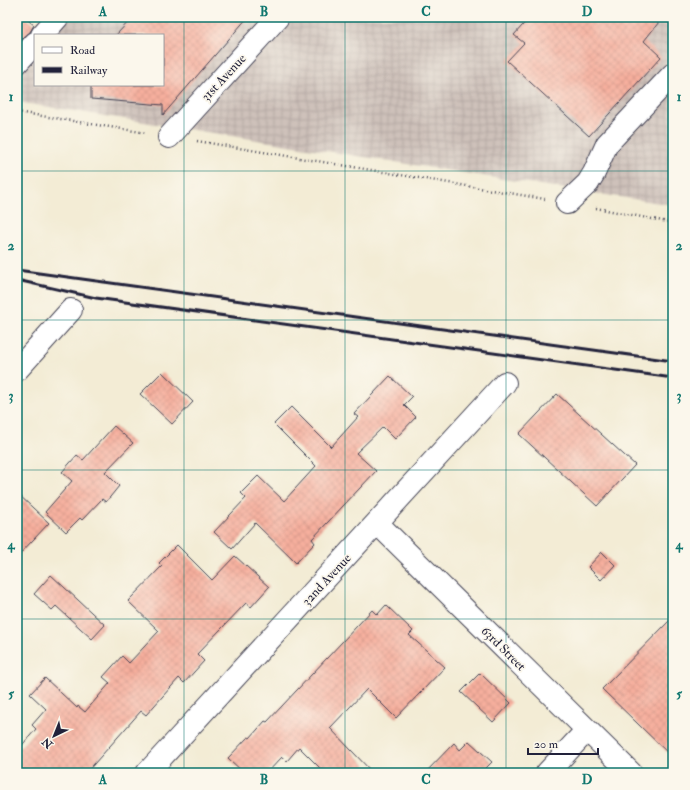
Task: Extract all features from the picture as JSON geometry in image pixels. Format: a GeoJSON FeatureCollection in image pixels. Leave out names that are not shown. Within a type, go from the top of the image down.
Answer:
{"type":"FeatureCollection","features":[{"type":"Feature","properties":{"kind":"street"},"geometry":{"type":"LineString","coordinates":[[43,34],[58,17]]}},
{"type":"Feature","properties":{"kind":"street","name":"31st Avenue"},"geometry":{"type":"LineString","coordinates":[[169,136],[278,17]]}},
{"type":"Feature","properties":{"kind":"street"},"geometry":{"type":"LineString","coordinates":[[17,62],[34,44]]}},
{"type":"Feature","properties":{"kind":"street"},"geometry":{"type":"LineString","coordinates":[[567,202],[588,183],[607,144],[673,74]]}},
{"type":"Feature","properties":{"kind":"street"},"geometry":{"type":"LineString","coordinates":[[17,370],[71,310]]}},
{"type":"Feature","properties":{"kind":"street","name":"32nd Avenue"},"geometry":{"type":"LineString","coordinates":[[147,773],[505,383]]}},
{"type":"Feature","properties":{"kind":"street","name":"63rd Street"},"geometry":{"type":"LineString","coordinates":[[377,523],[631,773]]}},
{"type":"Feature","properties":{"kind":"street"},"geometry":{"type":"LineString","coordinates":[[547,773],[587,730]]}},
{"type":"Feature","properties":{"kind":"path"},"geometry":{"type":"LineString","coordinates":[[17,112],[567,202],[673,223]]}},
{"type":"Feature","properties":{"kind":"shaded area"},"geometry":{"type":"Polygon","coordinates":[[[42,17],[673,17],[673,205],[547,186],[17,102],[17,44],[42,17]]]}},
{"type":"Feature","properties":{"kind":"building"},"geometry":{"type":"Polygon","coordinates":[[[17,17],[24,17],[34,25],[30,32],[22,39],[17,34],[17,17]]]}},
{"type":"Feature","properties":{"kind":"building"},"geometry":{"type":"Polygon","coordinates":[[[133,17],[248,17],[163,115],[163,105],[91,99],[91,86],[164,86],[164,34],[117,34],[133,17]]]}},
{"type":"Feature","properties":{"kind":"building"},"geometry":{"type":"Polygon","coordinates":[[[530,17],[663,17],[644,41],[661,57],[589,136],[507,61],[524,43],[514,35],[530,17]]]}},
{"type":"Feature","properties":{"kind":"building"},"geometry":{"type":"Polygon","coordinates":[[[162,372],[193,402],[172,424],[140,394],[162,372]]]}},
{"type":"Feature","properties":{"kind":"building"},"geometry":{"type":"Polygon","coordinates":[[[390,376],[412,397],[404,405],[416,417],[395,439],[383,427],[356,453],[376,471],[312,539],[315,543],[296,563],[255,523],[232,549],[214,532],[246,498],[241,493],[258,476],[284,501],[316,466],[274,424],[291,407],[331,447],[358,417],[354,414],[390,376]]]}},
{"type":"Feature","properties":{"kind":"building"},"geometry":{"type":"Polygon","coordinates":[[[557,394],[635,465],[597,506],[519,434],[557,394]]]}},
{"type":"Feature","properties":{"kind":"building"},"geometry":{"type":"Polygon","coordinates":[[[114,426],[133,443],[105,472],[119,486],[106,502],[102,499],[82,520],[80,518],[66,532],[45,512],[72,481],[62,472],[77,455],[83,460],[114,426]]]}},
{"type":"Feature","properties":{"kind":"building"},"geometry":{"type":"Polygon","coordinates":[[[17,493],[49,523],[17,557],[17,493]]]}},
{"type":"Feature","properties":{"kind":"building"},"geometry":{"type":"Polygon","coordinates":[[[177,545],[212,580],[235,556],[269,587],[251,607],[246,603],[197,654],[204,661],[184,683],[179,678],[146,715],[141,711],[86,773],[17,773],[17,751],[36,729],[32,725],[46,709],[30,694],[45,678],[77,708],[78,706],[85,712],[110,683],[103,677],[122,656],[129,663],[159,631],[128,601],[162,566],[159,563],[177,545]]]}},
{"type":"Feature","properties":{"kind":"building"},"geometry":{"type":"Polygon","coordinates":[[[602,552],[615,565],[601,580],[588,567],[602,552]]]}},
{"type":"Feature","properties":{"kind":"building"},"geometry":{"type":"Polygon","coordinates":[[[51,575],[105,625],[92,639],[56,606],[52,610],[34,594],[51,575]]]}},
{"type":"Feature","properties":{"kind":"building"},"geometry":{"type":"Polygon","coordinates":[[[386,605],[413,631],[409,635],[445,667],[396,718],[367,689],[330,728],[373,773],[325,773],[299,747],[287,761],[282,757],[267,773],[244,773],[228,758],[248,737],[250,738],[265,721],[267,722],[372,610],[377,615],[386,605]]]}},
{"type":"Feature","properties":{"kind":"building"},"geometry":{"type":"Polygon","coordinates":[[[673,617],[673,758],[602,689],[673,617]]]}},
{"type":"Feature","properties":{"kind":"building"},"geometry":{"type":"Polygon","coordinates":[[[480,673],[511,703],[493,722],[461,692],[480,673]]]}},
{"type":"Feature","properties":{"kind":"building"},"geometry":{"type":"Polygon","coordinates":[[[469,741],[492,762],[481,773],[425,773],[454,743],[460,750],[469,741]]]}},
{"type":"Feature","properties":{"kind":"railway"},"geometry":{"type":"LineString","coordinates":[[17,270],[673,361]]}},
{"type":"Feature","properties":{"kind":"railway"},"geometry":{"type":"LineString","coordinates":[[17,280],[96,298],[673,378]]}}]}
